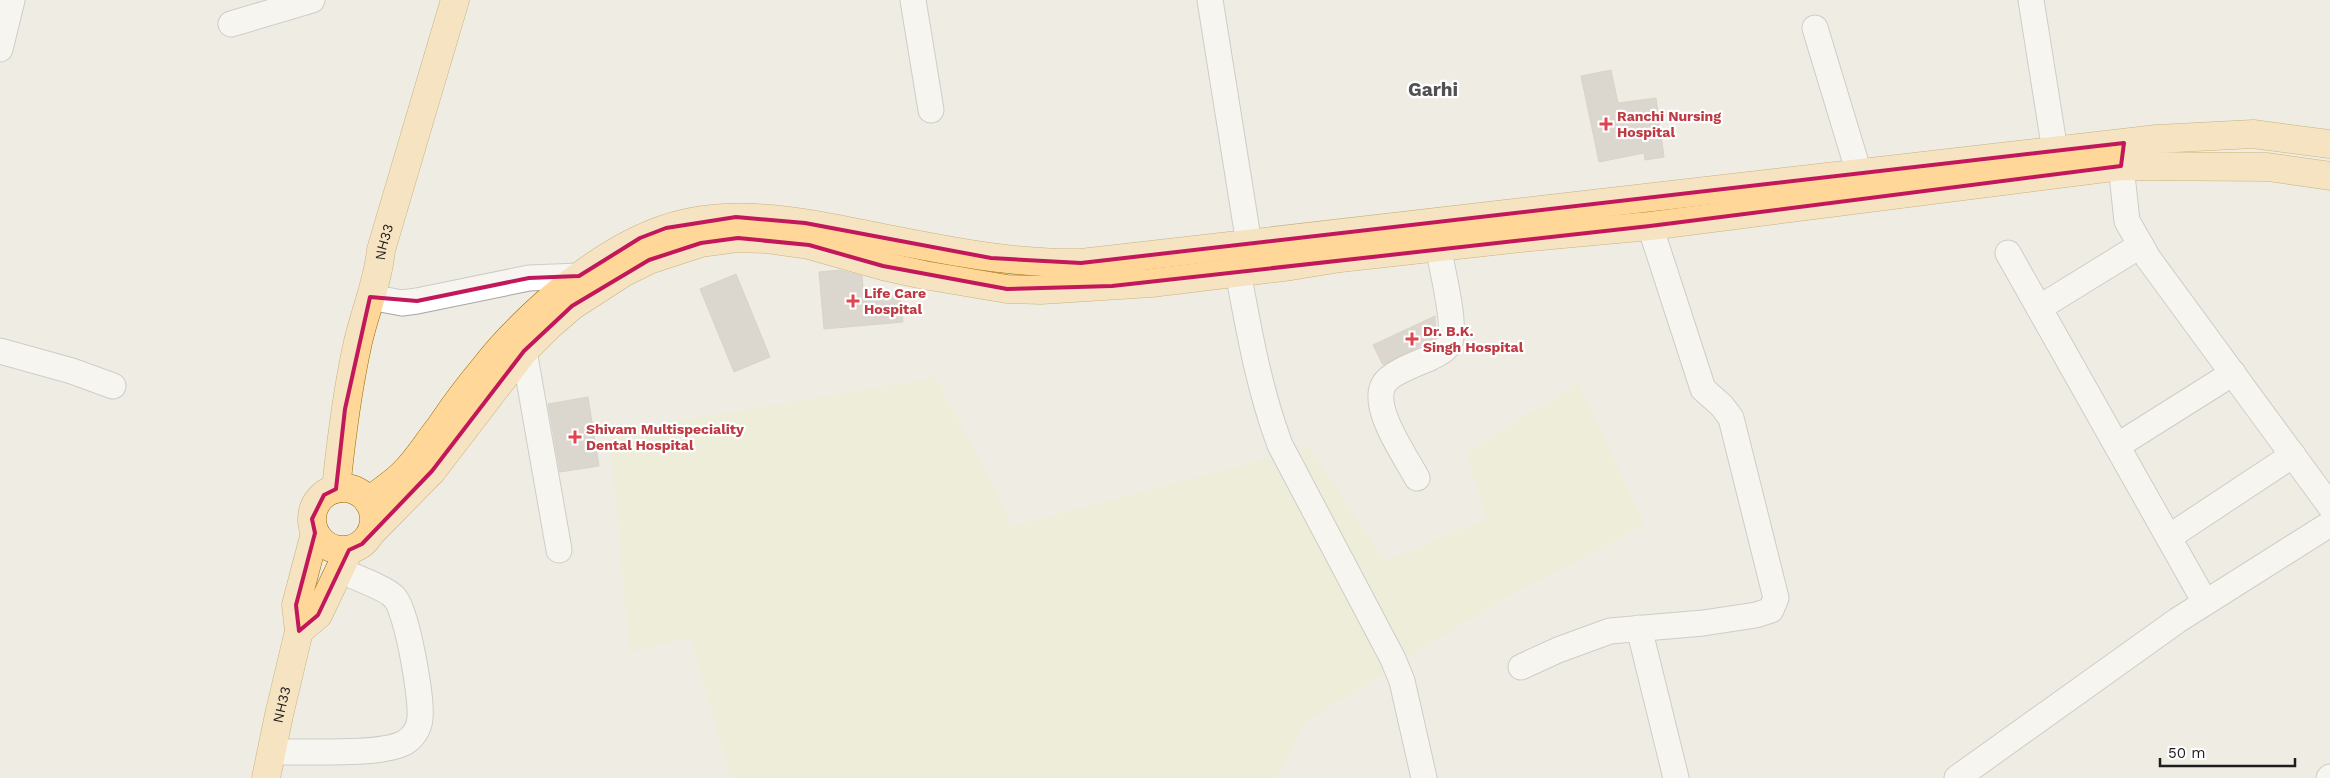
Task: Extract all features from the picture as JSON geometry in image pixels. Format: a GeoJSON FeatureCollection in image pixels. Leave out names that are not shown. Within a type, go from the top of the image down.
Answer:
{"type":"FeatureCollection","features":[{"type":"Feature","properties":{"kind":"main road","name":"NH33"},"geometry":{"type":"LineString","coordinates":[[336,489],[345,409],[381,250],[456,0]]}},
{"type":"Feature","properties":{"kind":"main road"},"geometry":{"type":"LineString","coordinates":[[374,286],[398,255],[475,0]]}},
{"type":"Feature","properties":{"kind":"main road"},"geometry":{"type":"LineString","coordinates":[[299,631],[318,615],[344,560],[362,544],[432,471],[524,350],[572,306],[623,274],[649,260],[692,246],[738,238],[766,239],[808,245],[883,266],[1007,289],[1041,290],[1112,286],[1340,258],[1650,226],[2057,162],[2122,154],[2193,136],[2253,134],[2330,142]]}},
{"type":"Feature","properties":{"kind":"main road"},"geometry":{"type":"LineString","coordinates":[[2122,154],[2268,167],[2330,176]]}},
{"type":"Feature","properties":{"kind":"main road"},"geometry":{"type":"LineString","coordinates":[[368,501],[392,485],[414,462],[486,364],[536,312],[579,276],[640,238],[666,228],[700,221],[736,217],[805,223],[954,252],[1030,263],[1081,263],[1859,173],[2057,162]]}},
{"type":"Feature","properties":{"kind":"main road"},"geometry":{"type":"LineString","coordinates":[[344,560],[336,550],[323,543],[315,533],[312,519],[315,506],[324,495],[336,489],[348,489],[359,493],[368,501],[373,511],[374,522],[371,533]]}},
{"type":"Feature","properties":{"kind":"main road","name":"NH33"},"geometry":{"type":"LineString","coordinates":[[269,765],[299,631],[296,605],[315,533]]}},
{"type":"Feature","properties":{"kind":"street"},"geometry":{"type":"LineString","coordinates":[[0,49],[12,0]]}},
{"type":"Feature","properties":{"kind":"street"},"geometry":{"type":"LineString","coordinates":[[231,24],[312,0]]}},
{"type":"Feature","properties":{"kind":"street"},"geometry":{"type":"LineString","coordinates":[[913,0],[932,110]]}},
{"type":"Feature","properties":{"kind":"street"},"geometry":{"type":"LineString","coordinates":[[1210,0],[1249,244]]}},
{"type":"Feature","properties":{"kind":"street"},"geometry":{"type":"LineString","coordinates":[[2031,0],[2057,162]]}},
{"type":"Feature","properties":{"kind":"street"},"geometry":{"type":"LineString","coordinates":[[1815,28],[1859,173]]}},
{"type":"Feature","properties":{"kind":"street"},"geometry":{"type":"LineString","coordinates":[[2122,154],[2127,221],[2141,245],[2330,506]]}},
{"type":"Feature","properties":{"kind":"street"},"geometry":{"type":"LineString","coordinates":[[1521,667],[1591,637],[1610,631],[1683,626],[1756,615],[1771,610],[1776,598],[1731,418],[1722,406],[1703,389],[1650,226]]}},
{"type":"Feature","properties":{"kind":"street"},"geometry":{"type":"LineString","coordinates":[[2039,308],[2141,245]]}},
{"type":"Feature","properties":{"kind":"street"},"geometry":{"type":"LineString","coordinates":[[1417,478],[1381,408],[1381,392],[1384,383],[1393,376],[1441,352],[1450,344],[1452,334],[1451,321],[1438,248]]}},
{"type":"Feature","properties":{"kind":"street"},"geometry":{"type":"LineString","coordinates":[[2008,253],[2206,602]]}},
{"type":"Feature","properties":{"kind":"street"},"geometry":{"type":"LineString","coordinates":[[1238,272],[1261,388],[1274,429],[1280,445],[1393,659],[1402,681],[1424,778]]}},
{"type":"Feature","properties":{"kind":"street"},"geometry":{"type":"LineString","coordinates":[[374,286],[402,303],[521,280],[579,276]]}},
{"type":"Feature","properties":{"kind":"street"},"geometry":{"type":"LineString","coordinates":[[524,350],[560,550]]}},
{"type":"Feature","properties":{"kind":"street"},"geometry":{"type":"LineString","coordinates":[[0,352],[63,368],[113,386]]}},
{"type":"Feature","properties":{"kind":"street"},"geometry":{"type":"LineString","coordinates":[[2117,446],[2233,373]]}},
{"type":"Feature","properties":{"kind":"street"},"geometry":{"type":"LineString","coordinates":[[2169,537],[2293,455]]}},
{"type":"Feature","properties":{"kind":"street"},"geometry":{"type":"LineString","coordinates":[[1957,778],[2171,625],[2330,524]]}},
{"type":"Feature","properties":{"kind":"street"},"geometry":{"type":"LineString","coordinates":[[269,765],[352,751],[388,748],[404,743],[415,734],[420,718],[418,696],[405,618],[400,605],[393,595],[344,560]]}},
{"type":"Feature","properties":{"kind":"street"},"geometry":{"type":"LineString","coordinates":[[1639,628],[1676,778]]}},
{"type":"Feature","properties":{"kind":"highlighted area"},"geometry":{"type":"Polygon","coordinates":[[[2124,143],[2121,166],[1650,226],[1112,286],[1007,289],[883,266],[809,245],[738,238],[701,243],[649,260],[572,306],[524,351],[432,471],[362,544],[349,550],[318,615],[299,631],[296,605],[315,533],[312,519],[324,495],[336,489],[345,409],[370,297],[417,301],[529,278],[579,276],[640,238],[666,228],[736,217],[805,223],[991,258],[1081,263],[2124,143]]]}},
{"type":"Feature","properties":{"kind":"green space"},"geometry":{"type":"Polygon","coordinates":[[[936,377],[1013,526],[1310,447],[1385,561],[1487,519],[1466,454],[1578,383],[1645,525],[1499,601],[1307,721],[1276,778],[731,778],[690,637],[630,652],[609,433],[936,377]]]}},
{"type":"Feature","properties":{"kind":"building"},"geometry":{"type":"Polygon","coordinates":[[[1611,70],[1618,103],[1656,98],[1664,157],[1645,160],[1644,153],[1599,162],[1581,76],[1611,70]]]}},
{"type":"Feature","properties":{"kind":"building"},"geometry":{"type":"Polygon","coordinates":[[[840,270],[862,276],[864,297],[900,293],[903,322],[824,329],[819,272],[840,270]]]}},
{"type":"Feature","properties":{"kind":"building"},"geometry":{"type":"Polygon","coordinates":[[[736,274],[770,357],[734,372],[700,289],[736,274]]]}},
{"type":"Feature","properties":{"kind":"building"},"geometry":{"type":"Polygon","coordinates":[[[1435,316],[1436,338],[1383,365],[1373,345],[1435,316]]]}},
{"type":"Feature","properties":{"kind":"building"},"geometry":{"type":"Polygon","coordinates":[[[588,397],[599,466],[560,472],[548,404],[588,397]]]}},
{"type":"Feature","properties":{"kind":"place","name":"Ranchi Nursing Hospital"},"geometry":{"type":"Point","coordinates":[1606,124]}},
{"type":"Feature","properties":{"kind":"place","name":"Life Care Hospital"},"geometry":{"type":"Point","coordinates":[853,301]}},
{"type":"Feature","properties":{"kind":"place","name":"Dr. B.K. Singh Hospital"},"geometry":{"type":"Point","coordinates":[1412,339]}},
{"type":"Feature","properties":{"kind":"place","name":"Shivam Multispeciality Dental Hospital"},"geometry":{"type":"Point","coordinates":[575,437]}},
{"type":"Feature","properties":{"kind":"district","name":"Garhi"},"geometry":{"type":"Point","coordinates":[1433,89]}}]}
